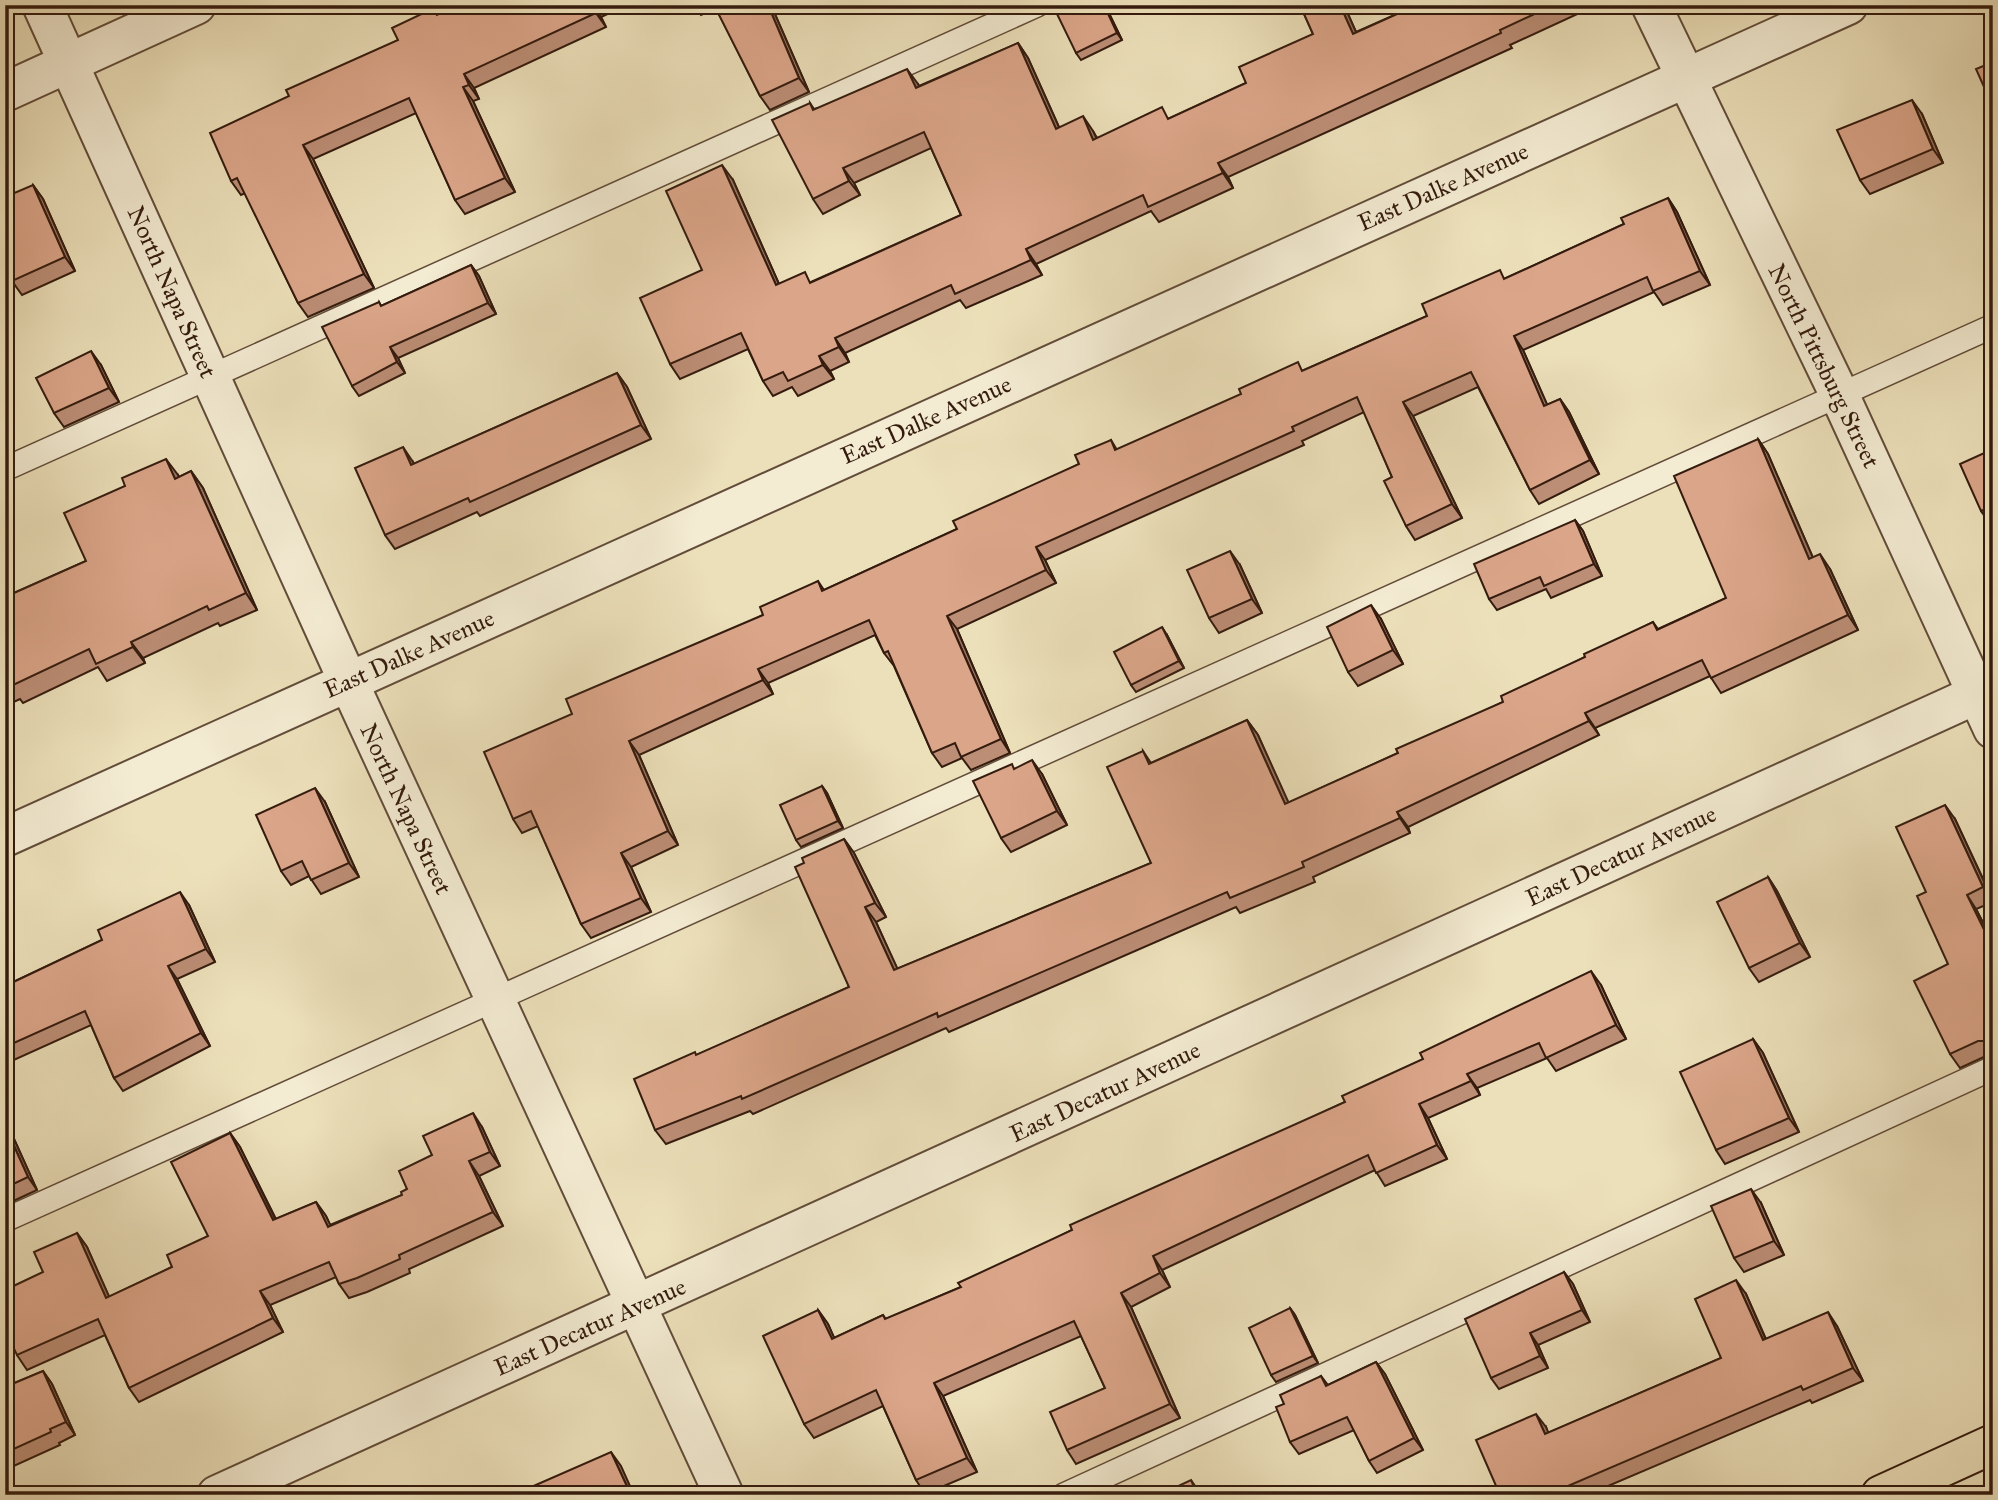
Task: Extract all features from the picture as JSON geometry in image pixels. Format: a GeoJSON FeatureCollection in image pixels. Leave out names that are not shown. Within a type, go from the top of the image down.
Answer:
{"type":"FeatureCollection","features":[{"type":"Feature","properties":{"kind":"main road"},"geometry":{"type":"LineString","coordinates":[[1887,1493],[1993,1444]]}},
{"type":"Feature","properties":{"kind":"street","name":"North Napa Street"},"geometry":{"type":"LineString","coordinates":[[43,5],[348,681],[724,1495]]}},
{"type":"Feature","properties":{"kind":"street"},"geometry":{"type":"LineString","coordinates":[[5,92],[196,5]]}},
{"type":"Feature","properties":{"kind":"street","name":"North Pittsburg Street"},"geometry":{"type":"LineString","coordinates":[[1651,5],[1684,78],[1985,691],[1993,730]]}},
{"type":"Feature","properties":{"kind":"street","name":"East Dalke Avenue"},"geometry":{"type":"LineString","coordinates":[[5,837],[1848,5]]}},
{"type":"Feature","properties":{"kind":"street","name":"East Decatur Avenue"},"geometry":{"type":"LineString","coordinates":[[217,1495],[1985,691]]}},
{"type":"Feature","properties":{"kind":"lane"},"geometry":{"type":"LineString","coordinates":[[5,469],[1037,5]]}},
{"type":"Feature","properties":{"kind":"lane"},"geometry":{"type":"LineString","coordinates":[[5,1220],[1993,326]]}},
{"type":"Feature","properties":{"kind":"lane"},"geometry":{"type":"LineString","coordinates":[[1065,1495],[1993,1068]]}},
{"type":"Feature","properties":{"kind":"building"},"geometry":{"type":"Polygon","coordinates":[[[457,5],[467,5],[470,11],[483,5],[593,5],[596,13],[464,74],[469,85],[463,87],[505,178],[455,200],[409,98],[303,145],[364,274],[298,303],[237,178],[231,181],[210,133],[289,96],[286,90],[398,40],[392,28],[434,8],[437,15],[457,5]]]}},
{"type":"Feature","properties":{"kind":"building"},"geometry":{"type":"Polygon","coordinates":[[[714,5],[768,5],[799,78],[760,96],[714,5]]]}},
{"type":"Feature","properties":{"kind":"building"},"geometry":{"type":"Polygon","coordinates":[[[1075,5],[1104,5],[1117,33],[1076,53],[1057,14],[1075,5]]]}},
{"type":"Feature","properties":{"kind":"building"},"geometry":{"type":"Polygon","coordinates":[[[1300,5],[1340,5],[1353,34],[1417,5],[1554,5],[1500,30],[1501,33],[1218,163],[1223,173],[1148,207],[1143,195],[1026,249],[1031,260],[955,294],[951,285],[835,338],[839,347],[819,356],[823,365],[788,381],[783,372],[763,381],[741,333],[670,364],[640,298],[702,270],[666,191],[722,165],[776,285],[805,272],[810,283],[961,215],[924,132],[843,168],[849,181],[813,199],[772,120],[810,103],[813,110],[907,69],[916,88],[1018,43],[1056,129],[1083,116],[1093,140],[1162,107],[1168,119],[1246,83],[1239,67],[1313,34],[1300,5]]]}},
{"type":"Feature","properties":{"kind":"building"},"geometry":{"type":"Polygon","coordinates":[[[1993,62],[1993,107],[1976,69],[1993,62]]]}},
{"type":"Feature","properties":{"kind":"building"},"geometry":{"type":"Polygon","coordinates":[[[1912,100],[1933,149],[1860,180],[1837,130],[1912,100]]]}},
{"type":"Feature","properties":{"kind":"building"},"geometry":{"type":"Polygon","coordinates":[[[33,185],[65,257],[12,281],[5,265],[5,197],[33,185]]]}},
{"type":"Feature","properties":{"kind":"building"},"geometry":{"type":"Polygon","coordinates":[[[1668,198],[1700,271],[1653,291],[1647,277],[1514,336],[1544,406],[1560,399],[1590,460],[1530,490],[1471,372],[1403,402],[1452,504],[1406,526],[1384,481],[1392,477],[1357,397],[1292,427],[1294,431],[1036,547],[1046,570],[947,616],[1001,739],[961,757],[955,743],[932,753],[888,651],[884,653],[869,620],[758,669],[763,680],[629,741],[668,831],[621,853],[641,898],[581,924],[531,811],[513,819],[484,752],[572,714],[566,699],[763,615],[760,607],[818,581],[822,591],[957,529],[953,521],[1079,464],[1075,455],[1111,440],[1115,450],[1241,394],[1239,389],[1298,362],[1302,371],[1427,316],[1422,304],[1500,270],[1504,279],[1624,224],[1621,218],[1668,198]]]}},
{"type":"Feature","properties":{"kind":"building"},"geometry":{"type":"Polygon","coordinates":[[[471,265],[488,303],[390,347],[397,362],[352,386],[322,327],[379,302],[381,306],[471,265]]]}},
{"type":"Feature","properties":{"kind":"building"},"geometry":{"type":"Polygon","coordinates":[[[91,351],[109,388],[54,413],[36,378],[91,351]]]}},
{"type":"Feature","properties":{"kind":"building"},"geometry":{"type":"Polygon","coordinates":[[[617,373],[641,425],[470,502],[468,498],[385,535],[355,468],[403,447],[411,465],[617,373]]]}},
{"type":"Feature","properties":{"kind":"building"},"geometry":{"type":"Polygon","coordinates":[[[1758,439],[1809,559],[1820,554],[1848,615],[1711,678],[1702,660],[1585,713],[1589,721],[1397,812],[1400,818],[1302,862],[1304,867],[1230,898],[1227,892],[938,1017],[937,1013],[742,1099],[741,1096],[655,1130],[634,1079],[695,1052],[696,1055],[849,987],[795,867],[804,863],[802,858],[844,839],[875,903],[865,907],[894,970],[1151,863],[1107,767],[1143,751],[1149,764],[1247,720],[1285,804],[1398,753],[1396,749],[1503,702],[1501,696],[1585,657],[1584,654],[1653,622],[1657,630],[1726,598],[1674,476],[1758,439]]]}},
{"type":"Feature","properties":{"kind":"building"},"geometry":{"type":"Polygon","coordinates":[[[1993,449],[1993,506],[1981,511],[1960,464],[1993,449]]]}},
{"type":"Feature","properties":{"kind":"building"},"geometry":{"type":"Polygon","coordinates":[[[166,459],[175,479],[191,471],[246,593],[209,610],[207,606],[131,642],[133,647],[96,664],[89,649],[11,686],[8,682],[5,683],[5,597],[86,561],[64,513],[125,486],[122,478],[166,459]]]}},
{"type":"Feature","properties":{"kind":"building"},"geometry":{"type":"Polygon","coordinates":[[[1575,520],[1594,564],[1544,586],[1540,577],[1489,599],[1474,564],[1575,520]]]}},
{"type":"Feature","properties":{"kind":"building"},"geometry":{"type":"Polygon","coordinates":[[[1230,551],[1252,599],[1209,618],[1187,570],[1230,551]]]}},
{"type":"Feature","properties":{"kind":"building"},"geometry":{"type":"Polygon","coordinates":[[[1371,605],[1393,650],[1348,672],[1327,627],[1371,605]]]}},
{"type":"Feature","properties":{"kind":"building"},"geometry":{"type":"Polygon","coordinates":[[[1162,627],[1179,661],[1131,685],[1114,652],[1162,627]]]}},
{"type":"Feature","properties":{"kind":"building"},"geometry":{"type":"Polygon","coordinates":[[[1032,760],[1057,811],[1001,838],[973,781],[1012,764],[1014,769],[1032,760]]]}},
{"type":"Feature","properties":{"kind":"building"},"geometry":{"type":"Polygon","coordinates":[[[822,786],[838,821],[796,840],[780,805],[822,786]]]}},
{"type":"Feature","properties":{"kind":"building"},"geometry":{"type":"Polygon","coordinates":[[[315,788],[349,863],[311,880],[302,861],[281,871],[256,815],[315,788]]]}},
{"type":"Feature","properties":{"kind":"building"},"geometry":{"type":"Polygon","coordinates":[[[1945,805],[1983,887],[1967,895],[1993,948],[1993,1039],[1978,1041],[1950,1054],[1914,981],[1948,964],[1917,896],[1926,892],[1896,827],[1945,805]]]}},
{"type":"Feature","properties":{"kind":"building"},"geometry":{"type":"Polygon","coordinates":[[[1768,877],[1800,943],[1749,968],[1717,902],[1768,877]]]}},
{"type":"Feature","properties":{"kind":"building"},"geometry":{"type":"Polygon","coordinates":[[[180,892],[206,949],[168,966],[201,1033],[114,1078],[85,1011],[5,1047],[5,986],[102,940],[98,930],[180,892]]]}},
{"type":"Feature","properties":{"kind":"building"},"geometry":{"type":"Polygon","coordinates":[[[1591,971],[1616,1025],[1546,1058],[1539,1043],[1467,1074],[1471,1081],[1419,1104],[1437,1145],[1376,1173],[1368,1155],[1153,1256],[1160,1273],[1121,1293],[1170,1404],[1067,1450],[1050,1412],[1105,1388],[1074,1321],[934,1383],[967,1458],[916,1480],[876,1390],[804,1424],[763,1336],[818,1310],[832,1339],[883,1315],[885,1319],[961,1287],[958,1283],[1072,1230],[1070,1225],[1345,1102],[1342,1096],[1423,1059],[1420,1053],[1591,971]]]}},
{"type":"Feature","properties":{"kind":"building"},"geometry":{"type":"Polygon","coordinates":[[[1753,1039],[1789,1118],[1716,1150],[1680,1072],[1753,1039]]]}},
{"type":"Feature","properties":{"kind":"building"},"geometry":{"type":"Polygon","coordinates":[[[473,1113],[490,1152],[469,1161],[493,1212],[399,1255],[400,1259],[357,1278],[339,1284],[329,1262],[260,1291],[273,1318],[129,1388],[98,1319],[17,1355],[5,1330],[5,1290],[43,1272],[34,1252],[77,1233],[106,1298],[172,1267],[167,1255],[208,1236],[171,1162],[230,1133],[273,1220],[316,1202],[328,1227],[402,1195],[401,1192],[407,1189],[399,1171],[432,1155],[423,1136],[473,1113]]]}},
{"type":"Feature","properties":{"kind":"building"},"geometry":{"type":"Polygon","coordinates":[[[5,1126],[28,1177],[5,1188],[5,1126]]]}},
{"type":"Feature","properties":{"kind":"building"},"geometry":{"type":"Polygon","coordinates":[[[1751,1189],[1774,1241],[1734,1258],[1711,1206],[1751,1189]]]}},
{"type":"Feature","properties":{"kind":"building"},"geometry":{"type":"Polygon","coordinates":[[[1564,1272],[1582,1310],[1530,1333],[1540,1356],[1491,1378],[1465,1319],[1564,1272]]]}},
{"type":"Feature","properties":{"kind":"building"},"geometry":{"type":"Polygon","coordinates":[[[1736,1280],[1763,1340],[1828,1312],[1853,1368],[1803,1390],[1801,1386],[1547,1495],[1500,1495],[1476,1440],[1536,1414],[1545,1434],[1721,1358],[1695,1299],[1736,1280]]]}},
{"type":"Feature","properties":{"kind":"building"},"geometry":{"type":"Polygon","coordinates":[[[1290,1308],[1313,1356],[1271,1375],[1249,1328],[1290,1308]]]}},
{"type":"Feature","properties":{"kind":"building"},"geometry":{"type":"Polygon","coordinates":[[[1376,1362],[1414,1438],[1369,1461],[1347,1417],[1290,1442],[1276,1407],[1284,1404],[1280,1395],[1321,1376],[1326,1386],[1376,1362]]]}},
{"type":"Feature","properties":{"kind":"building"},"geometry":{"type":"Polygon","coordinates":[[[43,1371],[66,1422],[50,1429],[51,1432],[5,1453],[5,1387],[43,1371]]]}},
{"type":"Feature","properties":{"kind":"building"},"geometry":{"type":"Polygon","coordinates":[[[611,1452],[631,1495],[513,1495],[611,1452]]]}},
{"type":"Feature","properties":{"kind":"building"},"geometry":{"type":"Polygon","coordinates":[[[1191,1480],[1197,1495],[1159,1495],[1191,1480]]]}}]}
